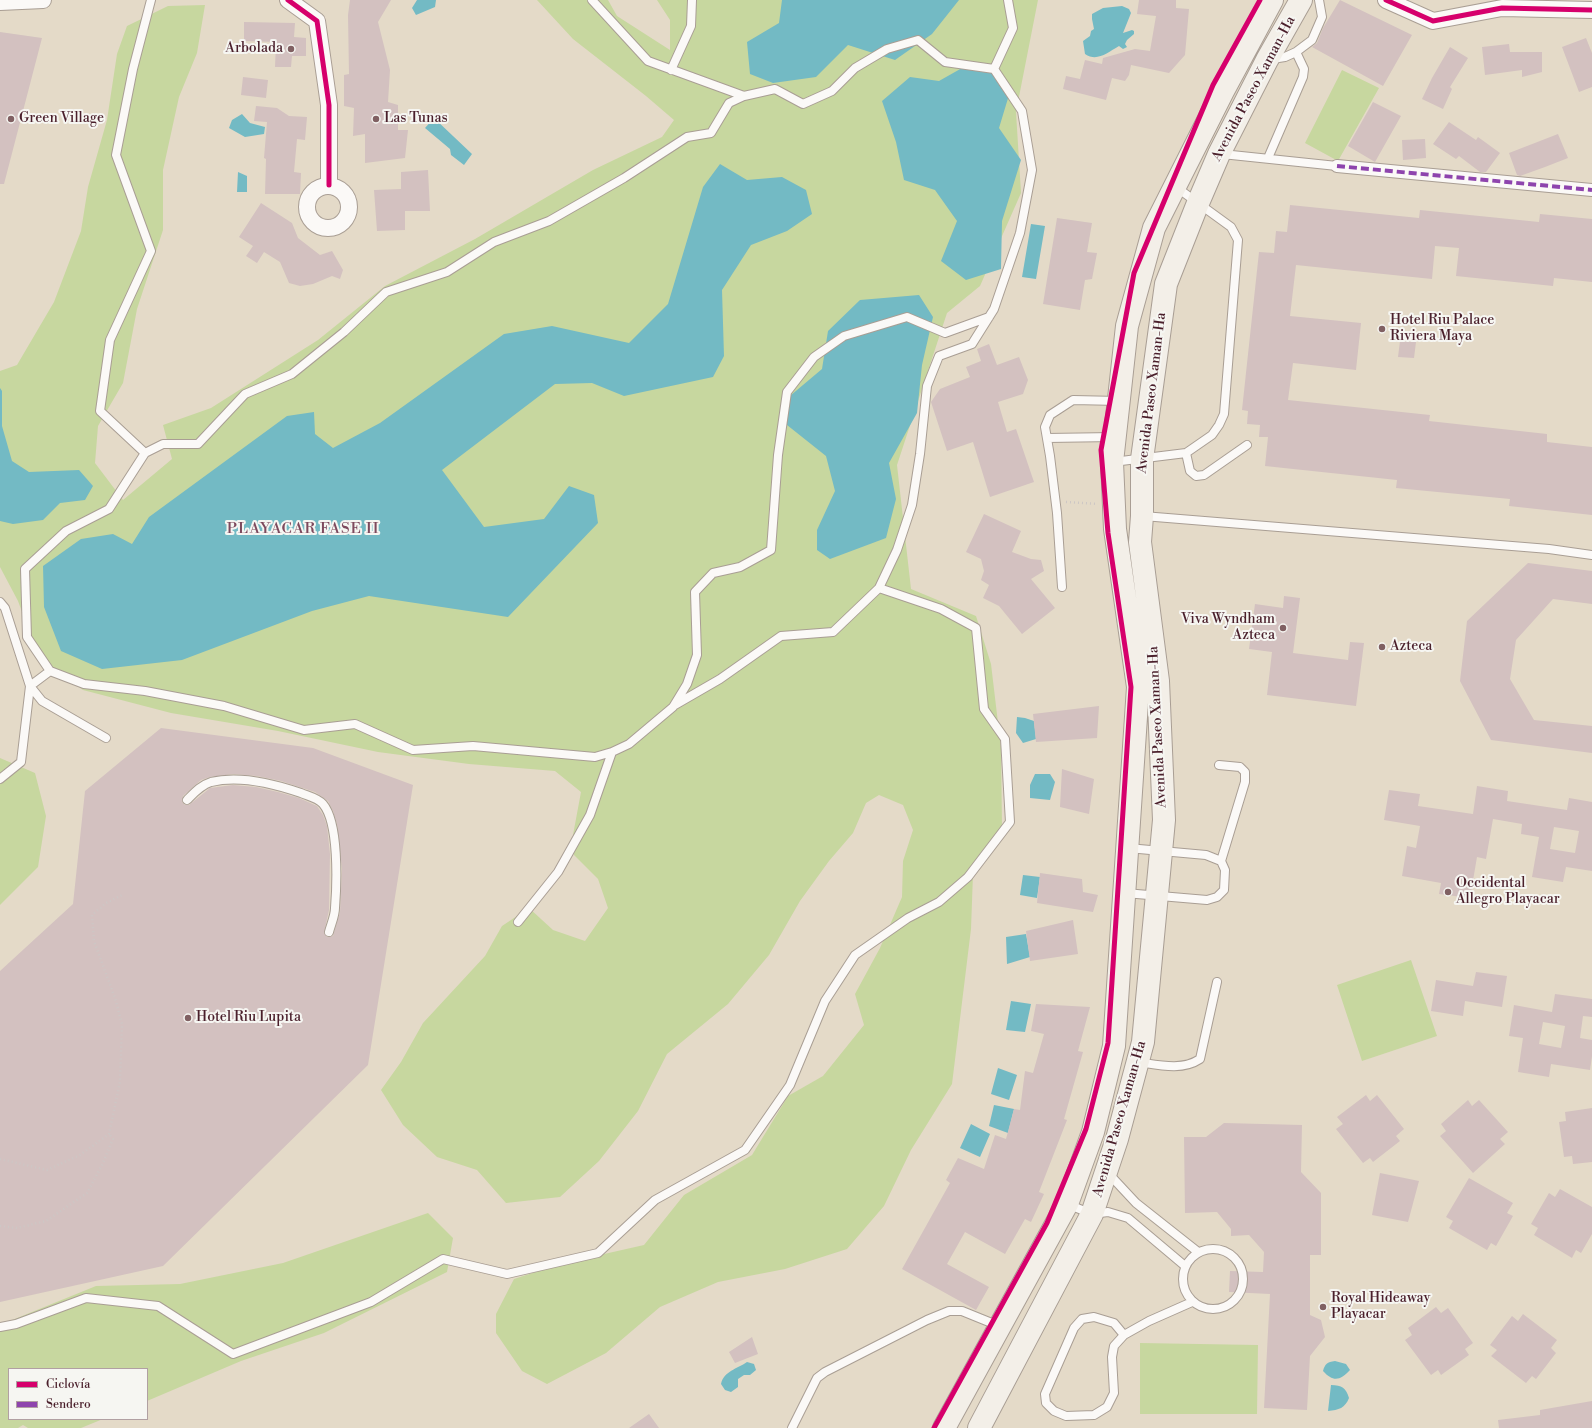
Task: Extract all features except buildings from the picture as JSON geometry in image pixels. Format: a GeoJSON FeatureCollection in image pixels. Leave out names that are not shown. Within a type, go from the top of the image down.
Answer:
{"type":"FeatureCollection","features":[{"type":"Feature","properties":{"kind":"main road","name":"Avenida Paseo Xaman-Ha"},"geometry":{"type":"LineString","coordinates":[[944,1428],[1067,1204],[1093,1132],[1114,1046],[1127,848],[1148,684],[1115,529],[1112,462],[1127,326],[1154,228],[1223,91],[1272,0]]}},
{"type":"Feature","properties":{"kind":"main road","name":"Avenida Paseo Xaman-Ha"},"geometry":{"type":"LineString","coordinates":[[979,1428],[1092,1214],[1117,1139],[1143,1042],[1164,820],[1148,684],[1140,542],[1142,516],[1142,459],[1166,284],[1219,154],[1267,60],[1301,0]]}},
{"type":"Feature","properties":{"kind":"main road"},"geometry":{"type":"LineString","coordinates":[[1093,1132],[1117,1139]]}},
{"type":"Feature","properties":{"kind":"street"},"geometry":{"type":"LineString","coordinates":[[0,2],[43,0]]}},
{"type":"Feature","properties":{"kind":"street"},"geometry":{"type":"LineString","coordinates":[[288,0],[317,21],[329,105],[329,185]]}},
{"type":"Feature","properties":{"kind":"street"},"geometry":{"type":"LineString","coordinates":[[1386,0],[1433,21],[1503,4],[1567,10],[1592,10]]}},
{"type":"Feature","properties":{"kind":"street"},"geometry":{"type":"LineString","coordinates":[[1338,166],[1592,190]]}},
{"type":"Feature","properties":{"kind":"lane"},"geometry":{"type":"LineString","coordinates":[[145,453],[100,411],[110,340],[151,251],[116,155],[133,69],[151,0]]}},
{"type":"Feature","properties":{"kind":"lane"},"geometry":{"type":"LineString","coordinates":[[592,0],[648,61],[744,96]]}},
{"type":"Feature","properties":{"kind":"lane"},"geometry":{"type":"LineString","coordinates":[[671,70],[691,26],[692,0]]}},
{"type":"Feature","properties":{"kind":"lane"},"geometry":{"type":"LineString","coordinates":[[994,69],[1013,28],[1008,0]]}},
{"type":"Feature","properties":{"kind":"lane"},"geometry":{"type":"LineString","coordinates":[[1267,60],[1285,57],[1296,52],[1312,40],[1322,17],[1319,0]]}},
{"type":"Feature","properties":{"kind":"lane"},"geometry":{"type":"LineString","coordinates":[[918,40],[945,62],[994,69],[1022,111],[1032,170],[1020,233],[994,309],[972,344],[939,356],[927,386],[920,454],[912,505],[897,550],[879,588],[833,632],[781,636],[720,679],[673,707],[629,744],[612,752],[595,757],[473,746],[413,750],[355,724],[304,730],[224,706],[145,691],[84,684],[50,671],[27,637],[25,569],[66,531],[109,509],[145,453],[163,444],[198,444],[245,394],[292,374],[344,332],[386,292],[447,272],[494,242],[549,221],[624,178],[687,137],[711,133],[730,103],[744,96],[775,89],[803,104],[832,91],[855,68],[887,49],[918,40]]}},
{"type":"Feature","properties":{"kind":"lane"},"geometry":{"type":"LineString","coordinates":[[1268,158],[1303,77],[1304,69],[1296,52]]}},
{"type":"Feature","properties":{"kind":"lane"},"geometry":{"type":"LineString","coordinates":[[1219,154],[1338,166]]}},
{"type":"Feature","properties":{"kind":"lane"},"geometry":{"type":"LineString","coordinates":[[1112,462],[1186,453],[1212,435],[1224,414],[1238,240],[1232,227],[1175,187]]}},
{"type":"Feature","properties":{"kind":"lane"},"geometry":{"type":"LineString","coordinates":[[673,707],[687,684],[697,655],[695,592],[713,573],[740,567],[771,550],[778,455],[787,392],[814,357],[844,336],[907,317],[945,333],[989,317]]}},
{"type":"Feature","properties":{"kind":"lane"},"geometry":{"type":"LineString","coordinates":[[1062,587],[1057,513],[1045,427],[1050,415],[1074,400],[1119,401]]}},
{"type":"Feature","properties":{"kind":"lane"},"geometry":{"type":"LineString","coordinates":[[1047,438],[1115,437]]}},
{"type":"Feature","properties":{"kind":"lane"},"geometry":{"type":"LineString","coordinates":[[1186,453],[1190,471],[1196,476],[1204,475],[1247,445]]}},
{"type":"Feature","properties":{"kind":"lane"},"geometry":{"type":"LineString","coordinates":[[1142,516],[1541,549],[1592,555]]}},
{"type":"Feature","properties":{"kind":"lane"},"geometry":{"type":"LineString","coordinates":[[0,1327],[16,1324],[86,1298],[158,1306],[233,1354],[371,1302],[443,1259],[508,1274],[598,1253],[655,1200],[745,1150],[790,1085],[825,1001],[854,955],[908,918],[939,902],[968,877],[1010,822],[1005,739],[984,709],[976,628],[941,609],[879,588]]}},
{"type":"Feature","properties":{"kind":"lane"},"geometry":{"type":"LineString","coordinates":[[0,602],[5,608],[30,686],[42,700],[106,738]]}},
{"type":"Feature","properties":{"kind":"lane"},"geometry":{"type":"LineString","coordinates":[[0,779],[21,762],[30,686],[50,671]]}},
{"type":"Feature","properties":{"kind":"lane"},"geometry":{"type":"LineString","coordinates":[[518,922],[558,872],[590,816],[612,752]]}},
{"type":"Feature","properties":{"kind":"lane"},"geometry":{"type":"LineString","coordinates":[[1124,893],[1207,900],[1217,897],[1224,890],[1225,870],[1221,861],[1245,782],[1245,772],[1240,767],[1219,765]]}},
{"type":"Feature","properties":{"kind":"lane"},"geometry":{"type":"LineString","coordinates":[[187,800],[200,787],[211,782],[237,780],[277,785],[314,798],[322,803],[331,819],[336,846],[336,910],[329,932]]}},
{"type":"Feature","properties":{"kind":"lane"},"geometry":{"type":"LineString","coordinates":[[1127,848],[1206,855],[1221,861]]}},
{"type":"Feature","properties":{"kind":"lane"},"geometry":{"type":"LineString","coordinates":[[1138,1062],[1175,1066],[1192,1064],[1200,1059],[1217,982]]}},
{"type":"Feature","properties":{"kind":"lane"},"geometry":{"type":"LineString","coordinates":[[1106,1171],[1136,1203],[1198,1252]]}},
{"type":"Feature","properties":{"kind":"lane"},"geometry":{"type":"LineString","coordinates":[[1067,1204],[1092,1214],[1108,1212],[1128,1218],[1185,1266]]}},
{"type":"Feature","properties":{"kind":"lane"},"geometry":{"type":"LineString","coordinates":[[1217,1248],[1234,1256],[1244,1272],[1242,1292],[1229,1306],[1210,1310],[1192,1302],[1183,1285],[1185,1266],[1198,1252],[1217,1248]]}},
{"type":"Feature","properties":{"kind":"lane"},"geometry":{"type":"LineString","coordinates":[[1124,1334],[1114,1323],[1094,1316],[1082,1319],[1074,1328],[1044,1394],[1046,1403],[1054,1411],[1066,1416],[1094,1415],[1107,1407],[1114,1393],[1112,1357],[1114,1346],[1124,1334],[1192,1302]]}},
{"type":"Feature","properties":{"kind":"lane"},"geometry":{"type":"LineString","coordinates":[[792,1428],[817,1378],[825,1372],[927,1320],[949,1311],[962,1311],[1000,1326]]}},
{"type":"Feature","properties":{"kind":"path"},"geometry":{"type":"LineString","coordinates":[[0,1159],[47,1170],[80,1155],[109,1134],[120,1082],[122,1024],[115,998],[94,941],[92,915],[106,903],[122,895]]}},
{"type":"Feature","properties":{"kind":"path"},"geometry":{"type":"LineString","coordinates":[[0,1226],[17,1228],[46,1220],[87,1193],[102,1166],[113,1139],[109,1134]]}},
{"type":"Feature","properties":{"kind":"green space"},"geometry":{"type":"Polygon","coordinates":[[[537,0],[608,0],[617,16],[670,50],[670,20],[657,0],[1038,0],[1016,112],[1021,193],[980,286],[947,313],[897,465],[911,589],[976,616],[991,664],[1001,748],[1002,829],[973,874],[971,929],[952,1084],[911,1150],[884,1206],[847,1249],[785,1269],[718,1282],[660,1307],[606,1353],[547,1384],[522,1371],[496,1333],[496,1314],[514,1279],[560,1264],[644,1245],[684,1195],[752,1155],[788,1096],[823,1076],[864,1025],[855,994],[880,948],[902,897],[903,861],[913,830],[903,805],[879,795],[866,803],[853,833],[829,861],[800,901],[769,955],[728,1004],[667,1054],[638,1111],[599,1161],[560,1197],[506,1203],[477,1170],[437,1157],[403,1125],[381,1090],[401,1062],[423,1023],[485,956],[502,926],[529,908],[553,930],[585,941],[608,908],[598,879],[574,855],[573,835],[581,792],[555,771],[469,764],[378,752],[278,731],[171,713],[83,690],[40,660],[18,601],[0,567],[0,371],[17,365],[54,302],[81,231],[88,187],[107,120],[117,54],[127,26],[168,6],[205,5],[197,53],[179,97],[163,170],[163,230],[137,309],[123,383],[98,426],[95,463],[123,500],[172,459],[163,425],[211,408],[318,340],[385,286],[475,239],[593,170],[662,137],[674,120],[646,96],[573,39],[537,0]]]}},
{"type":"Feature","properties":{"kind":"green space"},"geometry":{"type":"Polygon","coordinates":[[[1342,70],[1379,88],[1338,161],[1305,143],[1342,70]]]}},
{"type":"Feature","properties":{"kind":"green space"},"geometry":{"type":"Polygon","coordinates":[[[0,758],[35,773],[46,816],[38,867],[0,905],[0,758]]]}},
{"type":"Feature","properties":{"kind":"green space"},"geometry":{"type":"Polygon","coordinates":[[[1411,960],[1437,1036],[1362,1061],[1337,985],[1411,960]]]}},
{"type":"Feature","properties":{"kind":"green space"},"geometry":{"type":"Polygon","coordinates":[[[428,1213],[453,1238],[447,1272],[324,1333],[241,1361],[148,1401],[148,1368],[8,1368],[8,1420],[101,1420],[81,1428],[28,1428],[23,1425],[18,1428],[0,1428],[0,1325],[96,1286],[180,1284],[283,1263],[428,1213]]]}},
{"type":"Feature","properties":{"kind":"green space"},"geometry":{"type":"Polygon","coordinates":[[[1140,1343],[1258,1345],[1257,1414],[1140,1414],[1140,1343]]]}},
{"type":"Feature","properties":{"kind":"water"},"geometry":{"type":"Polygon","coordinates":[[[417,0],[436,0],[435,7],[416,15],[412,8],[417,0]]]}},
{"type":"Feature","properties":{"kind":"water"},"geometry":{"type":"Polygon","coordinates":[[[782,0],[959,0],[932,34],[895,60],[848,45],[816,77],[773,83],[750,74],[747,42],[779,23],[782,0]]]}},
{"type":"Feature","properties":{"kind":"water"},"geometry":{"type":"Polygon","coordinates":[[[1122,6],[1129,9],[1131,13],[1123,33],[1132,30],[1134,31],[1134,34],[1125,44],[1127,47],[1123,49],[1119,46],[1098,57],[1085,54],[1083,41],[1090,36],[1091,31],[1094,29],[1092,14],[1103,8],[1122,6]]]}},
{"type":"Feature","properties":{"kind":"water"},"geometry":{"type":"Polygon","coordinates":[[[962,68],[995,72],[1009,95],[999,128],[1021,160],[1002,221],[1001,269],[966,280],[941,261],[957,221],[935,190],[904,180],[896,142],[882,101],[910,77],[939,81],[962,68]]]}},
{"type":"Feature","properties":{"kind":"water"},"geometry":{"type":"Polygon","coordinates":[[[242,114],[250,123],[265,127],[264,134],[245,137],[229,128],[232,120],[242,114]]]}},
{"type":"Feature","properties":{"kind":"water"},"geometry":{"type":"Polygon","coordinates":[[[434,118],[472,154],[464,165],[451,155],[450,149],[425,128],[434,118]]]}},
{"type":"Feature","properties":{"kind":"water"},"geometry":{"type":"Polygon","coordinates":[[[720,164],[747,180],[782,177],[806,190],[812,214],[787,231],[751,245],[722,290],[724,356],[713,377],[624,396],[592,383],[555,384],[442,470],[484,527],[544,519],[569,486],[594,495],[598,523],[508,617],[369,596],[312,611],[182,660],[102,669],[61,651],[44,607],[43,566],[81,539],[113,534],[132,544],[149,517],[287,416],[314,412],[315,434],[333,448],[380,423],[504,334],[552,326],[629,343],[668,304],[703,187],[720,164]]]}},
{"type":"Feature","properties":{"kind":"water"},"geometry":{"type":"Polygon","coordinates":[[[238,172],[247,176],[247,192],[237,192],[238,172]]]}},
{"type":"Feature","properties":{"kind":"water"},"geometry":{"type":"Polygon","coordinates":[[[1031,224],[1045,226],[1036,279],[1022,277],[1031,224]]]}},
{"type":"Feature","properties":{"kind":"water"},"geometry":{"type":"Polygon","coordinates":[[[919,295],[933,317],[922,365],[917,413],[889,463],[896,499],[886,538],[830,559],[817,550],[817,530],[835,491],[826,456],[782,421],[784,401],[822,369],[828,331],[860,300],[919,295]]]}},
{"type":"Feature","properties":{"kind":"water"},"geometry":{"type":"Polygon","coordinates":[[[0,388],[2,391],[2,426],[12,461],[29,472],[79,470],[93,486],[85,500],[60,503],[43,520],[13,524],[0,521],[0,388]]]}},
{"type":"Feature","properties":{"kind":"water"},"geometry":{"type":"Polygon","coordinates":[[[1017,717],[1034,721],[1036,739],[1023,743],[1016,733],[1017,717]]]}},
{"type":"Feature","properties":{"kind":"water"},"geometry":{"type":"Polygon","coordinates":[[[1035,774],[1050,774],[1055,782],[1050,800],[1030,798],[1030,785],[1035,774]]]}},
{"type":"Feature","properties":{"kind":"water"},"geometry":{"type":"Polygon","coordinates":[[[1023,875],[1040,877],[1037,898],[1020,895],[1023,875]]]}},
{"type":"Feature","properties":{"kind":"water"},"geometry":{"type":"Polygon","coordinates":[[[1026,934],[1030,957],[1007,964],[1006,937],[1026,934]]]}},
{"type":"Feature","properties":{"kind":"water"},"geometry":{"type":"Polygon","coordinates":[[[1011,1001],[1031,1004],[1025,1032],[1006,1030],[1011,1001]]]}},
{"type":"Feature","properties":{"kind":"water"},"geometry":{"type":"Polygon","coordinates":[[[998,1068],[1017,1075],[1009,1100],[991,1094],[998,1068]]]}},
{"type":"Feature","properties":{"kind":"water"},"geometry":{"type":"Polygon","coordinates":[[[994,1105],[1014,1109],[1008,1133],[989,1126],[994,1105]]]}},
{"type":"Feature","properties":{"kind":"water"},"geometry":{"type":"Polygon","coordinates":[[[971,1124],[990,1134],[980,1157],[960,1148],[971,1124]]]}},
{"type":"Feature","properties":{"kind":"water"},"geometry":{"type":"Polygon","coordinates":[[[1335,1361],[1346,1364],[1350,1370],[1340,1378],[1336,1379],[1330,1377],[1323,1371],[1327,1364],[1335,1361]]]}},
{"type":"Feature","properties":{"kind":"water"},"geometry":{"type":"Polygon","coordinates":[[[747,1362],[754,1364],[756,1370],[750,1375],[744,1375],[738,1379],[738,1387],[731,1392],[725,1390],[721,1384],[725,1376],[747,1362]]]}},
{"type":"Feature","properties":{"kind":"water"},"geometry":{"type":"Polygon","coordinates":[[[1331,1385],[1343,1388],[1349,1398],[1346,1404],[1341,1408],[1328,1411],[1331,1385]]]}},
{"type":"Feature","properties":{"kind":"marked path"},"geometry":{"type":"LineString","coordinates":[[1337,166],[1592,190]]}},
{"type":"Feature","properties":{"kind":"cycle path"},"geometry":{"type":"LineString","coordinates":[[288,0],[317,21],[329,105],[329,185]]}},
{"type":"Feature","properties":{"kind":"cycle path"},"geometry":{"type":"LineString","coordinates":[[934,1428],[1047,1223],[1086,1129],[1108,1043],[1131,687],[1108,533],[1101,450],[1134,273],[1213,85],[1260,0]]}},
{"type":"Feature","properties":{"kind":"cycle path"},"geometry":{"type":"LineString","coordinates":[[1386,0],[1433,21],[1502,8],[1592,10]]}},
{"type":"Feature","properties":{"kind":"place","name":"Arbolada"},"geometry":{"type":"Point","coordinates":[291,49]}},
{"type":"Feature","properties":{"kind":"place","name":"Green Village"},"geometry":{"type":"Point","coordinates":[11,119]}},
{"type":"Feature","properties":{"kind":"place","name":"Las Tunas"},"geometry":{"type":"Point","coordinates":[376,119]}},
{"type":"Feature","properties":{"kind":"place","name":"Hotel Riu Palace Riviera Maya"},"geometry":{"type":"Point","coordinates":[1382,329]}},
{"type":"Feature","properties":{"kind":"place","name":"Viva Wyndham Azteca"},"geometry":{"type":"Point","coordinates":[1283,628]}},
{"type":"Feature","properties":{"kind":"place","name":"Azteca"},"geometry":{"type":"Point","coordinates":[1382,647]}},
{"type":"Feature","properties":{"kind":"place","name":"Occidental Allegro Playacar"},"geometry":{"type":"Point","coordinates":[1448,892]}},
{"type":"Feature","properties":{"kind":"place","name":"Hotel Riu Lupita"},"geometry":{"type":"Point","coordinates":[188,1018]}},
{"type":"Feature","properties":{"kind":"place","name":"Royal Hideaway Playacar"},"geometry":{"type":"Point","coordinates":[1323,1307]}},
{"type":"Feature","properties":{"kind":"district","name":"PLAYACAR FASE II"},"geometry":{"type":"Point","coordinates":[303,529]}}]}
